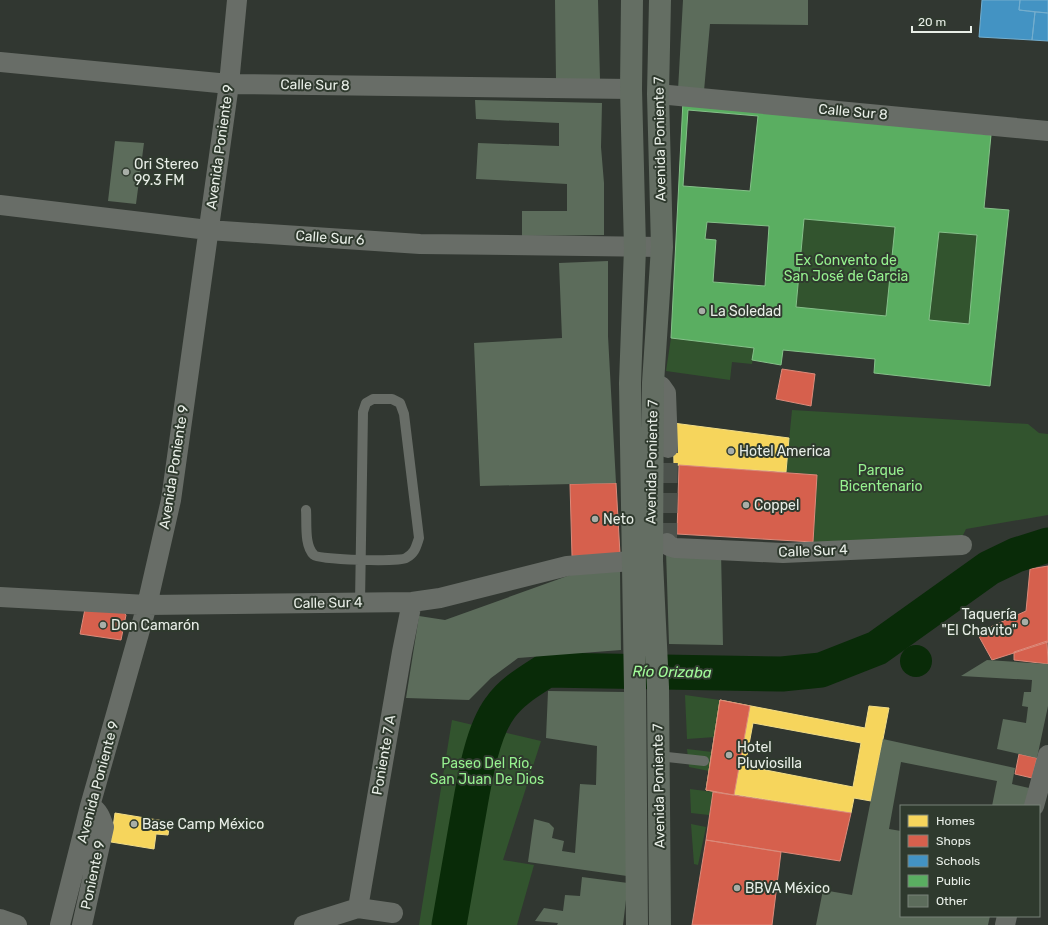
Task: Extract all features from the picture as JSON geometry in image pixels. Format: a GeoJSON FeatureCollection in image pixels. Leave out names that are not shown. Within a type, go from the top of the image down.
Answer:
{"type":"FeatureCollection","features":[{"type":"Feature","properties":{"kind":"main road","name":"Avenida Poniente 7"},"geometry":{"type":"LineString","coordinates":[[632,0],[631,89],[635,248],[630,383],[644,606],[658,687],[660,925]]}},
{"type":"Feature","properties":{"kind":"main road","name":"Avenida Poniente 7"},"geometry":{"type":"LineString","coordinates":[[642,561],[662,247],[658,94],[660,0]]}},
{"type":"Feature","properties":{"kind":"main road","name":"Avenida Poniente 7"},"geometry":{"type":"LineString","coordinates":[[637,925],[635,687],[644,606]]}},
{"type":"Feature","properties":{"kind":"street","name":"Avenida Poniente 9"},"geometry":{"type":"LineString","coordinates":[[60,925],[90,806],[147,605],[171,500],[229,84],[237,0]]}},
{"type":"Feature","properties":{"kind":"street","name":"Calle Sur 8"},"geometry":{"type":"LineString","coordinates":[[0,62],[229,84],[631,89]]}},
{"type":"Feature","properties":{"kind":"street","name":"Calle Sur 8"},"geometry":{"type":"LineString","coordinates":[[658,94],[1048,131]]}},
{"type":"Feature","properties":{"kind":"street","name":"Calle Sur 6"},"geometry":{"type":"LineString","coordinates":[[0,205],[208,230],[420,244],[635,248],[662,247]]}},
{"type":"Feature","properties":{"kind":"street"},"geometry":{"type":"LineString","coordinates":[[653,384],[661,386],[666,393],[668,448]]}},
{"type":"Feature","properties":{"kind":"street","name":"Calle Sur 4"},"geometry":{"type":"LineString","coordinates":[[667,543],[669,546],[675,548],[783,553],[962,545]]}},
{"type":"Feature","properties":{"kind":"street","name":"Calle Sur 4"},"geometry":{"type":"LineString","coordinates":[[0,597],[147,605],[412,602],[440,598],[567,566],[642,561]]}},
{"type":"Feature","properties":{"kind":"street","name":"Poniente 7 A"},"geometry":{"type":"LineString","coordinates":[[358,908],[412,602]]}},
{"type":"Feature","properties":{"kind":"street"},"geometry":{"type":"LineString","coordinates":[[1034,805],[1048,755]]}},
{"type":"Feature","properties":{"kind":"street","name":"Poniente 9"},"geometry":{"type":"LineString","coordinates":[[82,925],[104,827],[101,817],[95,809],[90,806]]}},
{"type":"Feature","properties":{"kind":"street"},"geometry":{"type":"LineString","coordinates":[[304,925],[358,908],[393,913]]}},
{"type":"Feature","properties":{"kind":"street"},"geometry":{"type":"LineString","coordinates":[[0,919],[17,925]]}},
{"type":"Feature","properties":{"kind":"lane"},"geometry":{"type":"LineString","coordinates":[[306,510],[309,546],[315,555],[323,558],[361,560],[405,559],[416,551],[419,538],[404,414],[400,404],[392,399],[373,399],[366,403],[363,412],[361,560],[360,603]]}},
{"type":"Feature","properties":{"kind":"lane"},"geometry":{"type":"LineString","coordinates":[[658,756],[704,761]]}},
{"type":"Feature","properties":{"kind":"green space","name":"Ex Convento de San José de Garcia"},"geometry":{"type":"Polygon","coordinates":[[[804,219],[895,227],[886,316],[796,307],[804,219]]]}},
{"type":"Feature","properties":{"kind":"green space"},"geometry":{"type":"Polygon","coordinates":[[[939,232],[977,235],[969,324],[929,320],[939,232]]]}},
{"type":"Feature","properties":{"kind":"green space"},"geometry":{"type":"Polygon","coordinates":[[[671,338],[754,348],[752,364],[732,362],[730,380],[666,371],[671,338]]]}},
{"type":"Feature","properties":{"kind":"green space","name":"Parque Bicentenario"},"geometry":{"type":"Polygon","coordinates":[[[792,410],[1028,424],[1039,433],[1048,434],[1048,515],[966,529],[963,535],[893,542],[813,542],[817,475],[786,472],[792,410]]]}},
{"type":"Feature","properties":{"kind":"green space"},"geometry":{"type":"Polygon","coordinates":[[[685,695],[720,700],[715,737],[687,739],[685,695]]]}},
{"type":"Feature","properties":{"kind":"green space","name":"Paseo Del Río, San Juan De Dios"},"geometry":{"type":"Polygon","coordinates":[[[452,720],[541,741],[503,860],[534,865],[517,925],[419,925],[452,720]]]}},
{"type":"Feature","properties":{"kind":"green space"},"geometry":{"type":"Polygon","coordinates":[[[687,749],[712,752],[709,771],[689,767],[687,749]]]}},
{"type":"Feature","properties":{"kind":"green space"},"geometry":{"type":"Polygon","coordinates":[[[690,789],[713,792],[709,815],[691,813],[690,789]]]}},
{"type":"Feature","properties":{"kind":"green space"},"geometry":{"type":"Polygon","coordinates":[[[691,824],[706,827],[698,865],[694,864],[691,824]]]}},
{"type":"Feature","properties":{"kind":"shaded area"},"geometry":{"type":"Polygon","coordinates":[[[913,645],[919,645],[929,652],[932,661],[931,667],[925,674],[919,677],[913,677],[903,670],[900,664],[900,658],[907,648],[913,645]]]}},
{"type":"Feature","properties":{"kind":"building: Homes","name":"Hotel America"},"geometry":{"type":"Polygon","coordinates":[[[673,423],[789,438],[786,472],[674,465],[673,423]]]}},
{"type":"Feature","properties":{"kind":"building: Homes","name":"Hotel Pluviosilla"},"geometry":{"type":"Polygon","coordinates":[[[720,700],[865,728],[869,706],[889,708],[871,801],[854,798],[851,813],[706,790],[720,700]],[[753,723],[745,766],[853,787],[861,743],[753,723]]]}},
{"type":"Feature","properties":{"kind":"building: Homes"},"geometry":{"type":"Polygon","coordinates":[[[115,813],[170,822],[168,835],[156,834],[154,849],[111,842],[115,813]]]}},
{"type":"Feature","properties":{"kind":"building: Shops"},"geometry":{"type":"Polygon","coordinates":[[[782,369],[815,374],[811,406],[776,399],[782,369]]]}},
{"type":"Feature","properties":{"kind":"building: Shops","name":"Coppel"},"geometry":{"type":"Polygon","coordinates":[[[679,465],[817,475],[813,542],[677,534],[679,465]]]}},
{"type":"Feature","properties":{"kind":"building: Shops","name":"Neto"},"geometry":{"type":"Polygon","coordinates":[[[616,483],[620,554],[572,556],[570,484],[616,483]]]}},
{"type":"Feature","properties":{"kind":"building: Shops","name":"Taquería \"El Chavito\""},"geometry":{"type":"Polygon","coordinates":[[[1048,566],[1048,642],[992,660],[977,633],[1026,611],[1030,569],[1048,566]]]}},
{"type":"Feature","properties":{"kind":"building: Shops","name":"Don Camarón"},"geometry":{"type":"Polygon","coordinates":[[[86,604],[121,609],[126,615],[121,640],[80,634],[86,604]]]}},
{"type":"Feature","properties":{"kind":"building: Shops"},"geometry":{"type":"Polygon","coordinates":[[[1047,641],[1048,664],[1014,660],[1014,652],[1047,641]]]}},
{"type":"Feature","properties":{"kind":"building: Shops"},"geometry":{"type":"Polygon","coordinates":[[[720,700],[750,706],[734,795],[706,790],[720,700]]]}},
{"type":"Feature","properties":{"kind":"building: Shops"},"geometry":{"type":"Polygon","coordinates":[[[1019,754],[1037,758],[1032,778],[1015,774],[1019,754]]]}},
{"type":"Feature","properties":{"kind":"building: Shops"},"geometry":{"type":"Polygon","coordinates":[[[713,792],[851,813],[840,861],[706,840],[713,792]]]}},
{"type":"Feature","properties":{"kind":"building: Shops","name":"BBVA México"},"geometry":{"type":"Polygon","coordinates":[[[706,840],[781,852],[772,925],[692,925],[706,840]]]}},
{"type":"Feature","properties":{"kind":"building: Schools"},"geometry":{"type":"Polygon","coordinates":[[[982,0],[1020,0],[1019,10],[1035,12],[1032,40],[979,37],[982,0]]]}},
{"type":"Feature","properties":{"kind":"building: Schools"},"geometry":{"type":"Polygon","coordinates":[[[1020,0],[1048,0],[1048,13],[1019,10],[1020,0]]]}},
{"type":"Feature","properties":{"kind":"building: Schools"},"geometry":{"type":"Polygon","coordinates":[[[1035,12],[1048,13],[1048,41],[1032,40],[1035,12]]]}},
{"type":"Feature","properties":{"kind":"building: Public","name":"Ex Convento de San José de Garcia"},"geometry":{"type":"Polygon","coordinates":[[[683,101],[991,135],[984,208],[1009,210],[990,386],[874,373],[875,359],[783,350],[781,365],[752,360],[754,348],[671,338],[683,101]],[[688,110],[683,186],[750,191],[758,116],[688,110]],[[804,219],[796,307],[886,316],[895,227],[804,219]],[[707,222],[705,239],[716,240],[713,282],[765,286],[769,226],[707,222]],[[939,232],[929,320],[969,324],[977,235],[939,232]]]}},
{"type":"Feature","properties":{"kind":"building: Other"},"geometry":{"type":"Polygon","coordinates":[[[555,0],[598,0],[600,80],[556,80],[555,0]]]}},
{"type":"Feature","properties":{"kind":"building: Other"},"geometry":{"type":"Polygon","coordinates":[[[683,0],[808,0],[808,25],[710,24],[704,91],[678,90],[683,0]]]}},
{"type":"Feature","properties":{"kind":"building: Other"},"geometry":{"type":"Polygon","coordinates":[[[475,100],[602,103],[601,147],[604,183],[604,235],[522,236],[522,211],[567,211],[567,184],[476,179],[478,143],[559,146],[559,123],[476,119],[475,100]]]}},
{"type":"Feature","properties":{"kind":"building: Other","name":"Ori Stereo 99.3 FM"},"geometry":{"type":"Polygon","coordinates":[[[115,141],[144,143],[136,204],[108,201],[115,141]]]}},
{"type":"Feature","properties":{"kind":"building: Other"},"geometry":{"type":"Polygon","coordinates":[[[608,261],[608,336],[616,483],[480,486],[474,343],[562,338],[559,263],[608,261]]]}},
{"type":"Feature","properties":{"kind":"building: Other"},"geometry":{"type":"Polygon","coordinates":[[[666,551],[721,552],[723,645],[669,644],[666,551]]]}},
{"type":"Feature","properties":{"kind":"building: Other"},"geometry":{"type":"Polygon","coordinates":[[[620,571],[621,650],[518,658],[491,678],[469,700],[406,698],[419,616],[445,620],[573,574],[620,571]]]}},
{"type":"Feature","properties":{"kind":"building: Other"},"geometry":{"type":"Polygon","coordinates":[[[987,660],[1048,664],[1048,706],[1037,758],[997,749],[1003,719],[1026,723],[1028,707],[1022,706],[1024,692],[1031,692],[1032,680],[961,676],[987,660]]]}},
{"type":"Feature","properties":{"kind":"building: Other"},"geometry":{"type":"Polygon","coordinates":[[[548,691],[625,692],[627,876],[528,862],[534,819],[549,823],[554,828],[552,838],[564,841],[562,851],[575,853],[580,784],[596,785],[597,746],[546,738],[548,691]]]}},
{"type":"Feature","properties":{"kind":"building: Other"},"geometry":{"type":"Polygon","coordinates":[[[883,739],[1015,768],[1012,784],[1029,788],[1025,805],[992,805],[997,781],[901,762],[889,829],[900,831],[900,917],[990,917],[988,925],[816,925],[823,890],[852,895],[883,739]]]}},
{"type":"Feature","properties":{"kind":"building: Other"},"geometry":{"type":"Polygon","coordinates":[[[582,877],[628,883],[623,925],[557,925],[558,923],[535,921],[544,908],[563,911],[565,895],[580,896],[582,877]]]}},
{"type":"Feature","properties":{"kind":"waterway","name":"Río Orizaba"},"geometry":{"type":"LineString","coordinates":[[449,925],[478,763],[487,733],[493,719],[510,696],[547,670],[782,674],[821,670],[877,648],[989,568],[1016,555],[1048,545]]}},
{"type":"Feature","properties":{"kind":"tunnel"},"geometry":{"type":"LineString","coordinates":[[667,543],[668,448]]}},
{"type":"Feature","properties":{"kind":"place","name":"Ori Stereo 99.3 FM"},"geometry":{"type":"Point","coordinates":[126,172]}},
{"type":"Feature","properties":{"kind":"place","name":"La Soledad"},"geometry":{"type":"Point","coordinates":[702,311]}},
{"type":"Feature","properties":{"kind":"place","name":"Hotel America"},"geometry":{"type":"Point","coordinates":[731,451]}},
{"type":"Feature","properties":{"kind":"place","name":"Coppel"},"geometry":{"type":"Point","coordinates":[746,505]}},
{"type":"Feature","properties":{"kind":"place","name":"Neto"},"geometry":{"type":"Point","coordinates":[595,519]}},
{"type":"Feature","properties":{"kind":"place","name":"Taquería \"El Chavito\""},"geometry":{"type":"Point","coordinates":[1025,622]}},
{"type":"Feature","properties":{"kind":"place","name":"Don Camarón"},"geometry":{"type":"Point","coordinates":[103,625]}},
{"type":"Feature","properties":{"kind":"place","name":"Hotel Pluviosilla"},"geometry":{"type":"Point","coordinates":[729,755]}},
{"type":"Feature","properties":{"kind":"place","name":"Base Camp México"},"geometry":{"type":"Point","coordinates":[134,824]}},
{"type":"Feature","properties":{"kind":"place","name":"BBVA México"},"geometry":{"type":"Point","coordinates":[737,888]}}]}
